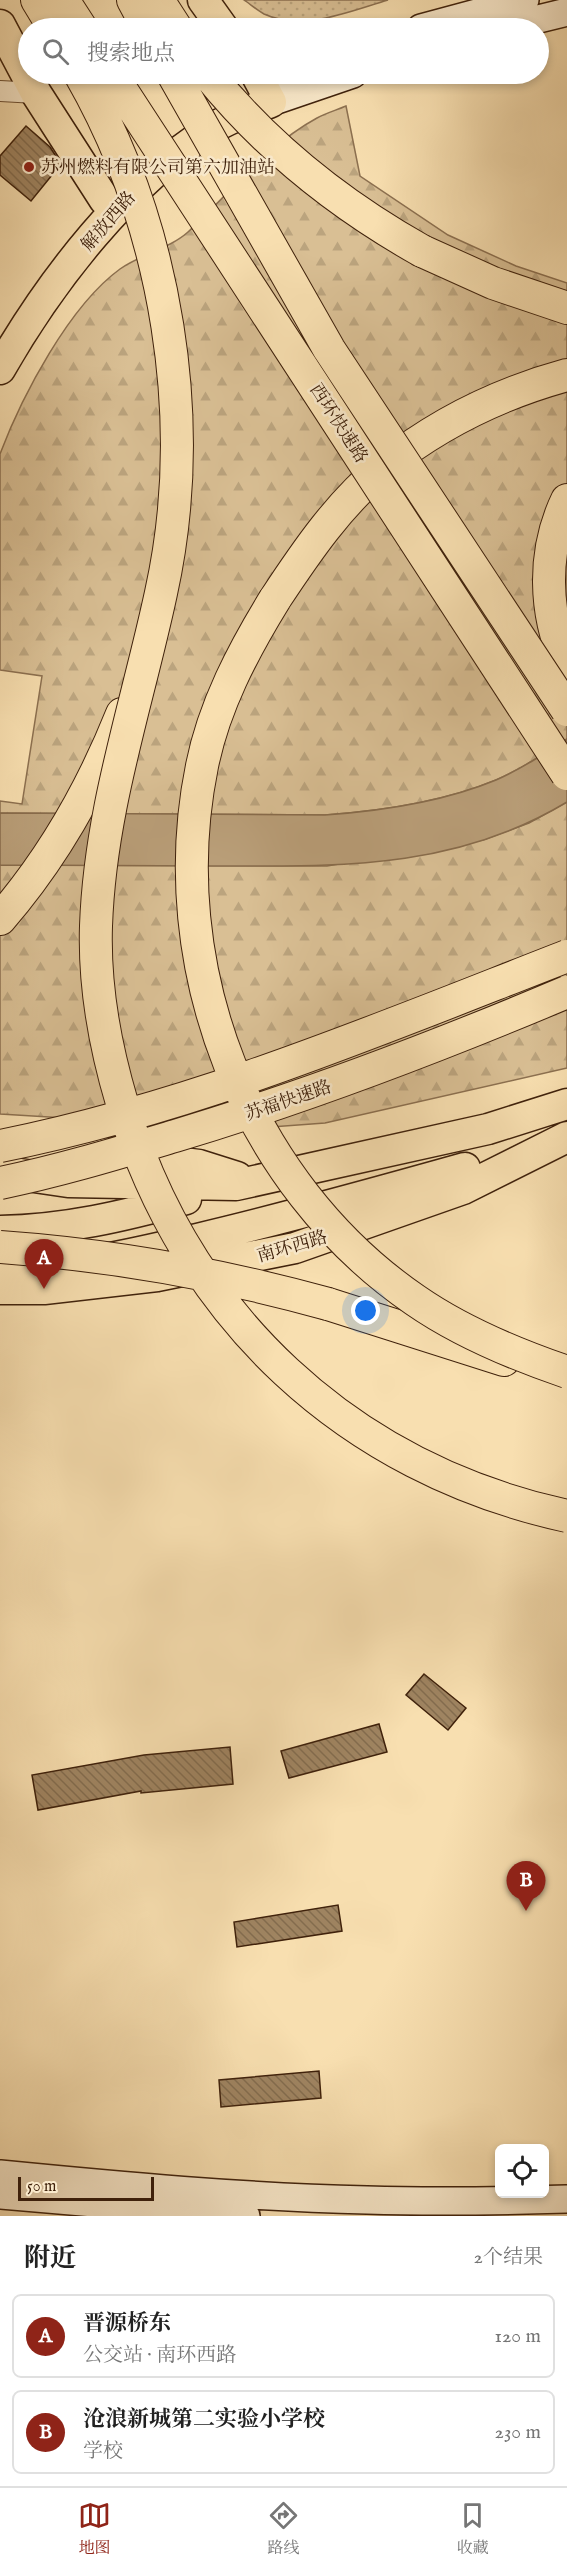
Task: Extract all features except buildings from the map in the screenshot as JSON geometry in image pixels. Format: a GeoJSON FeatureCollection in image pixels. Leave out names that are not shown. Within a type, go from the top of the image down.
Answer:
{"type":"FeatureCollection","features":[{"type":"Feature","properties":{"kind":"highway"},"geometry":{"type":"LineString","coordinates":[[37,0],[48,18]]}},
{"type":"Feature","properties":{"kind":"highway"},"geometry":{"type":"LineString","coordinates":[[63,0],[75,18]]}},
{"type":"Feature","properties":{"kind":"highway"},"geometry":{"type":"LineString","coordinates":[[133,0],[143,18]]}},
{"type":"Feature","properties":{"kind":"highway"},"geometry":{"type":"LineString","coordinates":[[158,0],[170,18]]}},
{"type":"Feature","properties":{"kind":"highway"},"geometry":{"type":"LineString","coordinates":[[85,84],[109,130],[131,185],[156,271],[170,348],[176,419],[174,505],[162,588],[110,802],[98,891],[96,940],[99,991],[113,1073],[130,1131],[155,1193],[187,1251],[239,1322],[289,1374],[318,1400],[384,1446],[417,1463],[495,1497],[567,1516]]}},
{"type":"Feature","properties":{"kind":"highway","name":"西环快速路"},"geometry":{"type":"LineString","coordinates":[[118,84],[567,774]]}},
{"type":"Feature","properties":{"kind":"highway","name":"西环快速路"},"geometry":{"type":"LineString","coordinates":[[179,84],[329,349],[567,710]]}},
{"type":"Feature","properties":{"kind":"highway"},"geometry":{"type":"LineString","coordinates":[[217,84],[286,156],[389,232],[456,268],[567,308]]}},
{"type":"Feature","properties":{"kind":"highway"},"geometry":{"type":"LineString","coordinates":[[567,375],[531,385],[481,406],[384,466],[358,492],[303,556],[249,640],[214,722],[202,766],[196,804],[191,877],[201,970],[222,1047],[252,1117],[299,1189],[353,1250],[381,1275],[416,1301],[500,1347],[567,1372]]}},
{"type":"Feature","properties":{"kind":"highway"},"geometry":{"type":"LineString","coordinates":[[567,500],[553,546],[548,585],[555,630],[567,664]]}},
{"type":"Feature","properties":{"kind":"highway"},"geometry":{"type":"LineString","coordinates":[[0,919],[35,875],[74,818],[114,735],[145,658]]}},
{"type":"Feature","properties":{"kind":"highway","name":"苏福快速路"},"geometry":{"type":"LineString","coordinates":[[0,1146],[117,1117],[248,1077],[567,956]]}},
{"type":"Feature","properties":{"kind":"highway","name":"苏福快速路"},"geometry":{"type":"LineString","coordinates":[[0,1183],[128,1150],[261,1110],[394,1063],[567,992]]}},
{"type":"Feature","properties":{"kind":"highway"},"geometry":{"type":"LineString","coordinates":[[0,1247],[157,1264],[265,1286],[567,1377]]}},
{"type":"Feature","properties":{"kind":"main road"},"geometry":{"type":"LineString","coordinates":[[48,0],[60,18]]}},
{"type":"Feature","properties":{"kind":"main road"},"geometry":{"type":"LineString","coordinates":[[203,0],[216,18]]}},
{"type":"Feature","properties":{"kind":"main road"},"geometry":{"type":"LineString","coordinates":[[458,18],[525,0]]}},
{"type":"Feature","properties":{"kind":"main road"},"geometry":{"type":"LineString","coordinates":[[543,18],[567,12]]}},
{"type":"Feature","properties":{"kind":"main road"},"geometry":{"type":"LineString","coordinates":[[0,25],[18,59]]}},
{"type":"Feature","properties":{"kind":"main road"},"geometry":{"type":"LineString","coordinates":[[31,84],[109,205]]}},
{"type":"Feature","properties":{"kind":"main road"},"geometry":{"type":"LineString","coordinates":[[102,84],[151,164]]}},
{"type":"Feature","properties":{"kind":"main road","name":"解放西路"},"geometry":{"type":"LineString","coordinates":[[0,332],[49,262],[76,229],[109,205],[151,164],[215,127],[268,84]]}},
{"type":"Feature","properties":{"kind":"main road","name":"解放西路"},"geometry":{"type":"LineString","coordinates":[[0,369],[109,205]]}},
{"type":"Feature","properties":{"kind":"main road"},"geometry":{"type":"LineString","coordinates":[[0,1231],[28,1231],[114,1219],[244,1184],[488,1129],[567,1104]]}},
{"type":"Feature","properties":{"kind":"main road"},"geometry":{"type":"LineString","coordinates":[[0,1140],[199,1165],[244,1184]]}},
{"type":"Feature","properties":{"kind":"main road"},"geometry":{"type":"LineString","coordinates":[[0,1269],[56,1266],[138,1253],[276,1221],[559,1141]]}},
{"type":"Feature","properties":{"kind":"main road","name":"南环西路"},"geometry":{"type":"LineString","coordinates":[[0,1289],[44,1289],[157,1276],[295,1248],[463,1188],[559,1141]]}},
{"type":"Feature","properties":{"kind":"main road"},"geometry":{"type":"LineString","coordinates":[[0,1158],[103,1172],[145,1183]]}},
{"type":"Feature","properties":{"kind":"main road"},"geometry":{"type":"LineString","coordinates":[[0,1173],[68,1182],[181,1186],[244,1184]]}},
{"type":"Feature","properties":{"kind":"main road"},"geometry":{"type":"LineString","coordinates":[[0,2174],[156,2189],[287,2197],[457,2202],[567,2199]]}},
{"type":"Feature","properties":{"kind":"main road"},"geometry":{"type":"LineString","coordinates":[[0,2195],[246,2216]]}},
{"type":"Feature","properties":{"kind":"street"},"geometry":{"type":"LineString","coordinates":[[0,91],[36,93]]}},
{"type":"Feature","properties":{"kind":"green space"},"geometry":{"type":"Polygon","coordinates":[[[244,0],[388,0],[326,18],[276,18],[264,14],[244,0]]]}},
{"type":"Feature","properties":{"kind":"green space"},"geometry":{"type":"Polygon","coordinates":[[[346,106],[360,176],[448,235],[516,266],[567,283],[567,739],[514,771],[476,788],[433,800],[368,811],[325,815],[0,813],[0,801],[22,804],[42,676],[0,670],[0,454],[21,406],[65,329],[101,285],[128,264],[172,243],[188,232],[265,156],[299,129],[320,116],[346,106]]]}},
{"type":"Feature","properties":{"kind":"green space"},"geometry":{"type":"Polygon","coordinates":[[[567,802],[567,1068],[325,1123],[245,1129],[0,1114],[0,865],[327,866],[483,840],[529,823],[567,802]]]}},
{"type":"Feature","properties":{"kind":"shaded area"},"geometry":{"type":"Polygon","coordinates":[[[567,739],[567,802],[525,824],[482,841],[439,852],[396,860],[307,866],[0,865],[0,813],[325,815],[368,811],[434,800],[476,788],[514,771],[567,739]]]}},
{"type":"Feature","properties":{"kind":"place","name":"苏州燃料有限公司第六加油站"},"geometry":{"type":"Point","coordinates":[29,167]}},
{"type":"Feature","properties":{"kind":"place","name":"晋源桥东"},"geometry":{"type":"Point","coordinates":[44,1289]}},
{"type":"Feature","properties":{"kind":"place","name":"沧浪新城第二实验小学校"},"geometry":{"type":"Point","coordinates":[526,1911]}}]}
